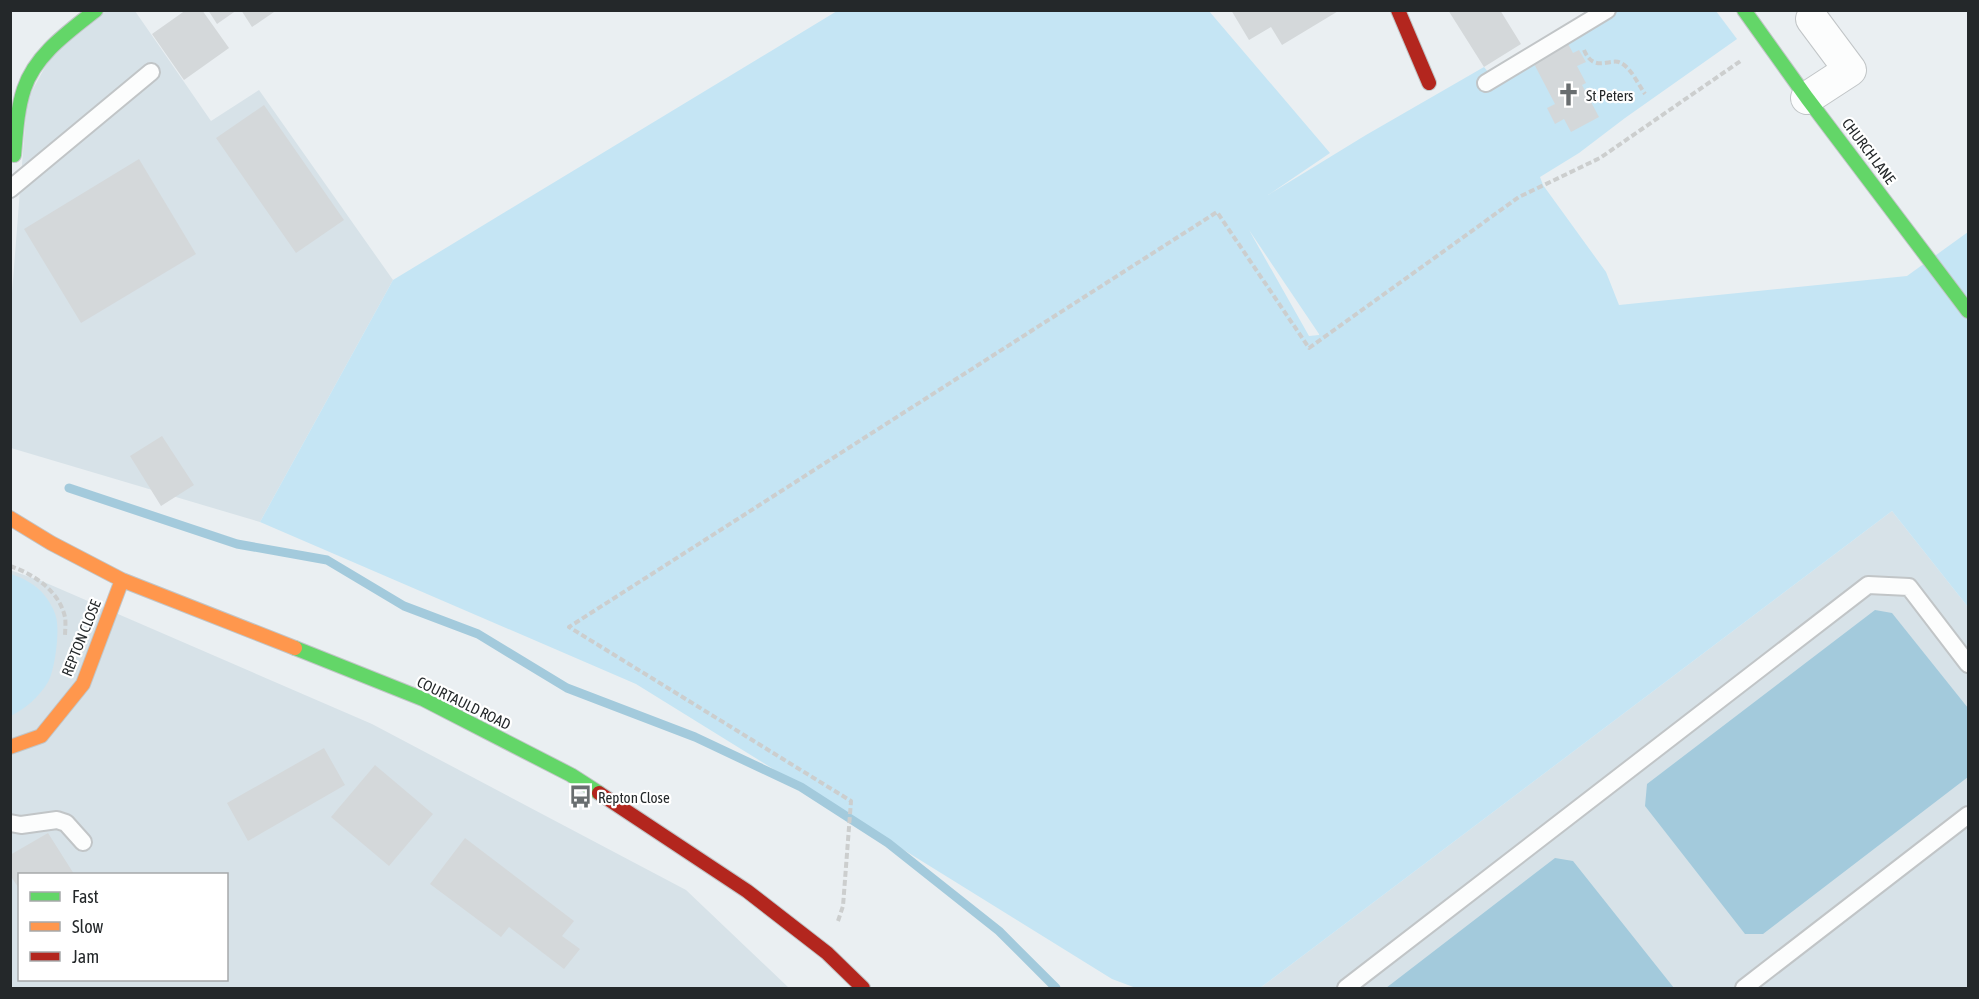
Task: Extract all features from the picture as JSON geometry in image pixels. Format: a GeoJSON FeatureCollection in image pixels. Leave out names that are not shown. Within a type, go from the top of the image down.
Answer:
{"type":"FeatureCollection","features":[{"type":"Feature","properties":{"kind":"street"},"geometry":{"type":"LineString","coordinates":[[14,155],[20,102],[27,81],[38,63],[62,38],[96,10]]}},
{"type":"Feature","properties":{"kind":"street"},"geometry":{"type":"LineString","coordinates":[[1398,10],[1429,83]]}},
{"type":"Feature","properties":{"kind":"street","name":"CHURCH LANE"},"geometry":{"type":"LineString","coordinates":[[1744,10],[1807,98],[1968,311]]}},
{"type":"Feature","properties":{"kind":"street"},"geometry":{"type":"LineString","coordinates":[[1807,98],[1850,70],[1812,19]]}},
{"type":"Feature","properties":{"kind":"street","name":"COURTAULD ROAD"},"geometry":{"type":"LineString","coordinates":[[10,518],[51,543],[122,580],[423,699],[571,775],[747,891],[827,953],[863,988]]}},
{"type":"Feature","properties":{"kind":"street","name":"REPTON CLOSE"},"geometry":{"type":"LineString","coordinates":[[10,747],[41,736],[82,684],[122,580]]}},
{"type":"Feature","properties":{"kind":"lane"},"geometry":{"type":"LineString","coordinates":[[1486,82],[1607,10]]}},
{"type":"Feature","properties":{"kind":"lane"},"geometry":{"type":"LineString","coordinates":[[10,187],[151,72]]}},
{"type":"Feature","properties":{"kind":"lane"},"geometry":{"type":"LineString","coordinates":[[10,187],[14,155]]}},
{"type":"Feature","properties":{"kind":"lane"},"geometry":{"type":"LineString","coordinates":[[1346,988],[1868,585],[1909,587],[1968,664]]}},
{"type":"Feature","properties":{"kind":"lane"},"geometry":{"type":"LineString","coordinates":[[1744,988],[1968,815]]}},
{"type":"Feature","properties":{"kind":"lane"},"geometry":{"type":"LineString","coordinates":[[10,823],[21,825],[57,820],[66,823],[83,842]]}},
{"type":"Feature","properties":{"kind":"path"},"geometry":{"type":"LineString","coordinates":[[1575,30],[1586,56],[1596,63],[1606,64],[1617,61],[1623,64],[1645,94]]}},
{"type":"Feature","properties":{"kind":"path"},"geometry":{"type":"LineString","coordinates":[[827,953],[843,906],[851,801],[570,627],[1217,212],[1309,348],[1519,197],[1600,158],[1767,42]]}},
{"type":"Feature","properties":{"kind":"path"},"geometry":{"type":"LineString","coordinates":[[10,566],[27,572],[52,592],[65,617],[64,648]]}},
{"type":"Feature","properties":{"kind":"shaded area"},"geometry":{"type":"Polygon","coordinates":[[[106,11],[135,11],[211,121],[259,90],[393,280],[260,522],[11,448],[11,306],[27,100],[51,56],[106,11]]]}},
{"type":"Feature","properties":{"kind":"shaded area"},"geometry":{"type":"Polygon","coordinates":[[[837,11],[1209,11],[1330,153],[1268,195],[1484,67],[1489,73],[1598,11],[1716,11],[1737,39],[1579,153],[1540,177],[1543,185],[1606,272],[1619,305],[1907,276],[1968,232],[1968,607],[1892,511],[1260,988],[1136,988],[1112,979],[636,684],[260,522],[393,280],[837,11]],[[1249,230],[1309,336],[1319,334],[1249,230]]]}},
{"type":"Feature","properties":{"kind":"shaded area"},"geometry":{"type":"Polygon","coordinates":[[[1892,511],[1968,607],[1968,988],[1260,988],[1892,511]]]}},
{"type":"Feature","properties":{"kind":"shaded area"},"geometry":{"type":"Polygon","coordinates":[[[10,570],[44,582],[372,724],[686,890],[789,988],[11,988],[10,570]]]}},
{"type":"Feature","properties":{"kind":"shaded area"},"geometry":{"type":"Polygon","coordinates":[[[11,574],[38,588],[52,606],[57,623],[57,640],[55,660],[48,682],[32,702],[11,716],[11,574]]]}},
{"type":"Feature","properties":{"kind":"shaded area"},"geometry":{"type":"Polygon","coordinates":[[[1875,610],[1892,613],[1968,708],[1968,777],[1763,934],[1745,934],[1645,806],[1647,784],[1875,610]]]}},
{"type":"Feature","properties":{"kind":"shaded area"},"geometry":{"type":"Polygon","coordinates":[[[1555,858],[1573,861],[1674,988],[1386,988],[1555,858]]]}},
{"type":"Feature","properties":{"kind":"building"},"geometry":{"type":"Polygon","coordinates":[[[186,10],[202,10],[229,48],[184,80],[152,34],[186,10]]]}},
{"type":"Feature","properties":{"kind":"building"},"geometry":{"type":"Polygon","coordinates":[[[208,10],[237,10],[217,24],[208,10]]]}},
{"type":"Feature","properties":{"kind":"building"},"geometry":{"type":"Polygon","coordinates":[[[241,10],[272,10],[274,12],[252,27],[241,10]]]}},
{"type":"Feature","properties":{"kind":"building"},"geometry":{"type":"Polygon","coordinates":[[[1231,10],[1340,10],[1282,45],[1271,27],[1249,40],[1231,10]]]}},
{"type":"Feature","properties":{"kind":"building"},"geometry":{"type":"Polygon","coordinates":[[[1448,10],[1500,10],[1521,44],[1484,67],[1448,10]]]}},
{"type":"Feature","properties":{"kind":"building","name":"St Peters"},"geometry":{"type":"Polygon","coordinates":[[[1567,42],[1573,53],[1579,50],[1586,62],[1577,66],[1586,83],[1582,85],[1599,117],[1571,132],[1564,119],[1555,124],[1547,108],[1555,104],[1532,60],[1567,42]]]}},
{"type":"Feature","properties":{"kind":"building"},"geometry":{"type":"Polygon","coordinates":[[[264,105],[344,220],[296,253],[216,138],[264,105]]]}},
{"type":"Feature","properties":{"kind":"building"},"geometry":{"type":"Polygon","coordinates":[[[139,159],[196,254],[81,323],[24,229],[139,159]]]}},
{"type":"Feature","properties":{"kind":"building"},"geometry":{"type":"Polygon","coordinates":[[[162,436],[194,485],[161,506],[130,456],[162,436]]]}},
{"type":"Feature","properties":{"kind":"building"},"geometry":{"type":"Polygon","coordinates":[[[324,748],[345,785],[248,841],[227,803],[324,748]]]}},
{"type":"Feature","properties":{"kind":"building"},"geometry":{"type":"Polygon","coordinates":[[[375,765],[433,814],[389,866],[331,817],[375,765]]]}},
{"type":"Feature","properties":{"kind":"building"},"geometry":{"type":"Polygon","coordinates":[[[48,833],[73,873],[18,873],[18,887],[10,875],[10,855],[48,833]]]}},
{"type":"Feature","properties":{"kind":"building"},"geometry":{"type":"Polygon","coordinates":[[[465,838],[574,921],[562,936],[580,949],[564,969],[509,927],[501,937],[430,884],[465,838]]]}},
{"type":"Feature","properties":{"kind":"waterway"},"geometry":{"type":"LineString","coordinates":[[69,488],[237,544],[327,560],[404,606],[478,634],[567,688],[695,737],[801,787],[888,843],[999,931],[1056,988]]}},
{"type":"Feature","properties":{"kind":"traffic: fast"},"geometry":{"type":"LineString","coordinates":[[14,155],[20,105],[29,77],[44,55],[96,10]]}},
{"type":"Feature","properties":{"kind":"traffic: fast"},"geometry":{"type":"LineString","coordinates":[[1744,10],[1807,98],[1968,311]]}},
{"type":"Feature","properties":{"kind":"traffic: fast"},"geometry":{"type":"LineString","coordinates":[[295,648],[423,699],[571,775],[599,793]]}},
{"type":"Feature","properties":{"kind":"traffic: slow"},"geometry":{"type":"LineString","coordinates":[[10,518],[51,543],[122,580],[295,648]]}},
{"type":"Feature","properties":{"kind":"traffic: slow"},"geometry":{"type":"LineString","coordinates":[[10,747],[41,736],[83,684],[122,580]]}},
{"type":"Feature","properties":{"kind":"traffic: jam"},"geometry":{"type":"LineString","coordinates":[[1398,10],[1429,83]]}},
{"type":"Feature","properties":{"kind":"traffic: jam"},"geometry":{"type":"LineString","coordinates":[[599,793],[747,891],[827,953],[863,988]]}},
{"type":"Feature","properties":{"kind":"place","name":"St Peters"},"geometry":{"type":"Point","coordinates":[1568,95]}},
{"type":"Feature","properties":{"kind":"place","name":"Repton Close"},"geometry":{"type":"Point","coordinates":[580,797]}}]}
